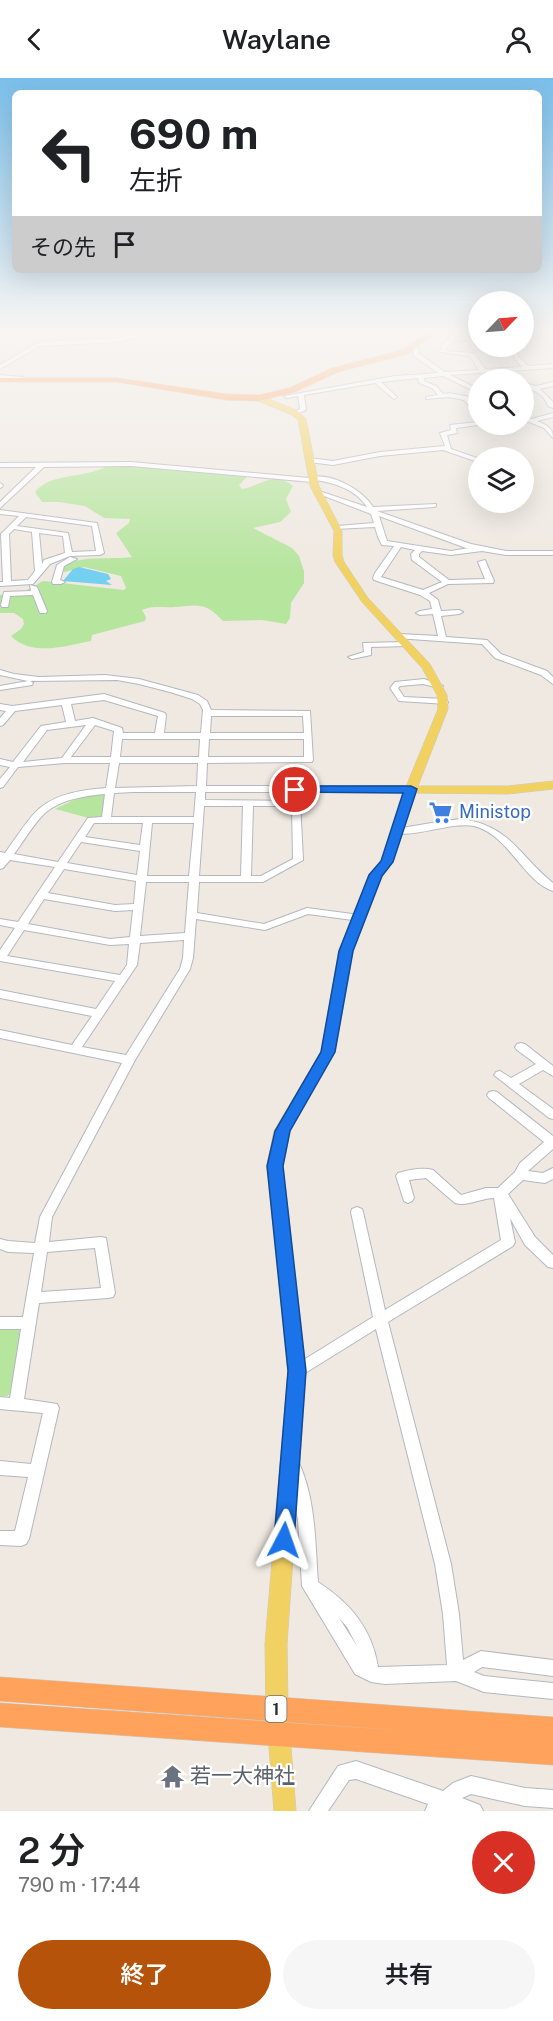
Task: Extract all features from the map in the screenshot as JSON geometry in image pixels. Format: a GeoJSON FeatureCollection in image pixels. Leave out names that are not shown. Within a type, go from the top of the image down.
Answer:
{"type":"FeatureCollection","features":[{"type":"Feature","properties":{"kind":"highway","name":"1"},"geometry":{"type":"LineString","coordinates":[[0,1689],[553,1729]]}},
{"type":"Feature","properties":{"kind":"highway","name":"1"},"geometry":{"type":"LineString","coordinates":[[0,1715],[553,1753]]}},
{"type":"Feature","properties":{"kind":"main road"},"geometry":{"type":"LineString","coordinates":[[285,1811],[279,1735],[276,1644],[297,1371],[275,1166],[277,1149],[282,1131],[328,1052],[346,951],[376,875],[387,862],[396,831],[444,702],[439,686],[422,661],[366,602],[339,561],[340,536],[318,499],[312,479],[303,422],[295,413],[287,410]]}},
{"type":"Feature","properties":{"kind":"main road"},"geometry":{"type":"LineString","coordinates":[[411,789],[508,789],[553,785]]}},
{"type":"Feature","properties":{"kind":"street"},"geometry":{"type":"LineString","coordinates":[[295,413],[303,410]]}},
{"type":"Feature","properties":{"kind":"street"},"geometry":{"type":"LineString","coordinates":[[534,419],[553,415]]}},
{"type":"Feature","properties":{"kind":"street"},"geometry":{"type":"LineString","coordinates":[[534,423],[546,428],[553,436]]}},
{"type":"Feature","properties":{"kind":"street"},"geometry":{"type":"LineString","coordinates":[[445,449],[449,448],[442,433],[455,432],[452,426],[468,425]]}},
{"type":"Feature","properties":{"kind":"street"},"geometry":{"type":"LineString","coordinates":[[309,460],[333,463],[375,454],[445,449],[468,457]]}},
{"type":"Feature","properties":{"kind":"street"},"geometry":{"type":"LineString","coordinates":[[0,465],[131,464],[340,482],[365,496],[379,525],[384,542],[455,554],[480,549]]}},
{"type":"Feature","properties":{"kind":"street"},"geometry":{"type":"LineString","coordinates":[[0,506],[42,465]]}},
{"type":"Feature","properties":{"kind":"street"},"geometry":{"type":"LineString","coordinates":[[317,492],[448,540],[480,549],[506,553],[553,553]]}},
{"type":"Feature","properties":{"kind":"street"},"geometry":{"type":"LineString","coordinates":[[371,511],[434,505]]}},
{"type":"Feature","properties":{"kind":"street"},"geometry":{"type":"LineString","coordinates":[[0,512],[95,524],[100,553]]}},
{"type":"Feature","properties":{"kind":"street"},"geometry":{"type":"LineString","coordinates":[[24,515],[5,534],[4,584],[30,582],[47,562],[69,554],[100,553]]}},
{"type":"Feature","properties":{"kind":"street"},"geometry":{"type":"LineString","coordinates":[[337,528],[379,525]]}},
{"type":"Feature","properties":{"kind":"street"},"geometry":{"type":"LineString","coordinates":[[12,527],[66,534],[69,554]]}},
{"type":"Feature","properties":{"kind":"street"},"geometry":{"type":"LineString","coordinates":[[35,530],[39,573]]}},
{"type":"Feature","properties":{"kind":"street"},"geometry":{"type":"LineString","coordinates":[[398,545],[397,550],[380,570],[377,578],[423,593],[434,600],[442,638]]}},
{"type":"Feature","properties":{"kind":"street"},"geometry":{"type":"LineString","coordinates":[[420,549],[415,554],[415,558],[447,582]]}},
{"type":"Feature","properties":{"kind":"street"},"geometry":{"type":"LineString","coordinates":[[61,582],[56,582],[61,565],[71,559],[101,555],[100,553]]}},
{"type":"Feature","properties":{"kind":"street"},"geometry":{"type":"LineString","coordinates":[[423,593],[447,582],[490,581],[482,562]]}},
{"type":"Feature","properties":{"kind":"street"},"geometry":{"type":"LineString","coordinates":[[30,582],[43,611]]}},
{"type":"Feature","properties":{"kind":"street"},"geometry":{"type":"LineString","coordinates":[[4,605],[7,594],[35,593]]}},
{"type":"Feature","properties":{"kind":"street"},"geometry":{"type":"LineString","coordinates":[[420,613],[459,612]]}},
{"type":"Feature","properties":{"kind":"street"},"geometry":{"type":"LineString","coordinates":[[352,657],[368,653],[361,646],[401,640],[442,638],[484,642],[498,656],[544,673],[553,682]]}},
{"type":"Feature","properties":{"kind":"street"},"geometry":{"type":"LineString","coordinates":[[0,672],[13,677],[47,681]]}},
{"type":"Feature","properties":{"kind":"street"},"geometry":{"type":"LineString","coordinates":[[4,687],[15,682],[13,677]]}},
{"type":"Feature","properties":{"kind":"street"},"geometry":{"type":"LineString","coordinates":[[4,687],[47,681],[114,678],[139,681],[195,697],[204,703],[207,713],[188,958],[182,977],[129,1060],[46,1217],[16,1404]]}},
{"type":"Feature","properties":{"kind":"street"},"geometry":{"type":"LineString","coordinates":[[104,697],[114,678]]}},
{"type":"Feature","properties":{"kind":"street"},"geometry":{"type":"LineString","coordinates":[[439,686],[420,681],[398,684],[394,688],[396,694],[402,699],[444,702]]}},
{"type":"Feature","properties":{"kind":"street"},"geometry":{"type":"LineString","coordinates":[[0,707],[12,709],[104,697],[162,715],[159,736]]}},
{"type":"Feature","properties":{"kind":"street"},"geometry":{"type":"LineString","coordinates":[[66,702],[71,724]]}},
{"type":"Feature","properties":{"kind":"street"},"geometry":{"type":"LineString","coordinates":[[0,723],[12,709]]}},
{"type":"Feature","properties":{"kind":"street"},"geometry":{"type":"LineString","coordinates":[[0,762],[15,765],[65,760],[309,760],[307,713],[207,713]]}},
{"type":"Feature","properties":{"kind":"street"},"geometry":{"type":"LineString","coordinates":[[65,760],[93,722]]}},
{"type":"Feature","properties":{"kind":"street"},"geometry":{"type":"LineString","coordinates":[[0,785],[44,728],[93,722],[119,730],[106,820]]}},
{"type":"Feature","properties":{"kind":"street"},"geometry":{"type":"LineString","coordinates":[[118,736],[308,736]]}},
{"type":"Feature","properties":{"kind":"street"},"geometry":{"type":"LineString","coordinates":[[0,866],[4,855],[36,817],[47,807],[77,794],[110,790],[411,789]]}},
{"type":"Feature","properties":{"kind":"street"},"geometry":{"type":"LineString","coordinates":[[4,855],[141,879],[263,879],[298,860],[297,803],[199,803]]}},
{"type":"Feature","properties":{"kind":"street"},"geometry":{"type":"LineString","coordinates":[[246,879],[248,803]]}},
{"type":"Feature","properties":{"kind":"street"},"geometry":{"type":"LineString","coordinates":[[121,979],[0,958],[91,820],[198,820]]}},
{"type":"Feature","properties":{"kind":"street"},"geometry":{"type":"LineString","coordinates":[[75,1049],[132,965],[148,820]]}},
{"type":"Feature","properties":{"kind":"street"},"geometry":{"type":"LineString","coordinates":[[396,831],[417,831],[456,822],[485,825],[496,832],[537,875],[553,888]]}},
{"type":"Feature","properties":{"kind":"street"},"geometry":{"type":"LineString","coordinates":[[80,839],[145,849]]}},
{"type":"Feature","properties":{"kind":"street"},"geometry":{"type":"LineString","coordinates":[[41,895],[115,908],[138,908]]}},
{"type":"Feature","properties":{"kind":"street"},"geometry":{"type":"LineString","coordinates":[[191,915],[265,927],[307,911],[360,918]]}},
{"type":"Feature","properties":{"kind":"street"},"geometry":{"type":"LineString","coordinates":[[0,922],[110,942],[190,936]]}},
{"type":"Feature","properties":{"kind":"street"},"geometry":{"type":"LineString","coordinates":[[0,994],[98,1013]]}},
{"type":"Feature","properties":{"kind":"street"},"geometry":{"type":"LineString","coordinates":[[0,1034],[129,1060]]}},
{"type":"Feature","properties":{"kind":"street"},"geometry":{"type":"LineString","coordinates":[[521,1047],[549,1069]]}},
{"type":"Feature","properties":{"kind":"street"},"geometry":{"type":"LineString","coordinates":[[511,1083],[549,1069]]}},
{"type":"Feature","properties":{"kind":"street"},"geometry":{"type":"LineString","coordinates":[[500,1074],[553,1115]]}},
{"type":"Feature","properties":{"kind":"street"},"geometry":{"type":"LineString","coordinates":[[297,1371],[508,1242],[500,1202],[501,1193],[520,1175],[524,1166],[553,1142],[493,1095]]}},
{"type":"Feature","properties":{"kind":"street"},"geometry":{"type":"LineString","coordinates":[[408,1198],[402,1176],[429,1173],[459,1200],[486,1193],[501,1193]]}},
{"type":"Feature","properties":{"kind":"street"},"geometry":{"type":"LineString","coordinates":[[520,1175],[545,1178],[553,1173]]}},
{"type":"Feature","properties":{"kind":"street"},"geometry":{"type":"LineString","coordinates":[[501,1193],[530,1241],[553,1263]]}},
{"type":"Feature","properties":{"kind":"street"},"geometry":{"type":"LineString","coordinates":[[357,1212],[381,1321],[443,1564],[451,1614],[456,1673]]}},
{"type":"Feature","properties":{"kind":"street"},"geometry":{"type":"LineString","coordinates":[[0,1244],[5,1247],[42,1247],[100,1242],[108,1293],[33,1298]]}},
{"type":"Feature","properties":{"kind":"street"},"geometry":{"type":"LineString","coordinates":[[0,1323],[28,1323]]}},
{"type":"Feature","properties":{"kind":"street"},"geometry":{"type":"LineString","coordinates":[[0,1403],[52,1408],[21,1539],[0,1538]]}},
{"type":"Feature","properties":{"kind":"street"},"geometry":{"type":"LineString","coordinates":[[291,1462],[299,1481],[306,1520],[310,1586],[339,1604],[352,1619],[369,1653],[371,1674],[385,1676],[456,1673],[484,1684],[553,1691]]}},
{"type":"Feature","properties":{"kind":"street"},"geometry":{"type":"LineString","coordinates":[[0,1468],[38,1471]]}},
{"type":"Feature","properties":{"kind":"street"},"geometry":{"type":"LineString","coordinates":[[456,1673],[481,1659],[553,1668]]}},
{"type":"Feature","properties":{"kind":"street"},"geometry":{"type":"LineString","coordinates":[[318,1811],[344,1772],[356,1770],[440,1806],[474,1811]]}},
{"type":"Feature","properties":{"kind":"street"},"geometry":{"type":"LineString","coordinates":[[440,1806],[459,1789],[471,1785],[525,1797],[553,1799]]}},
{"type":"Feature","properties":{"kind":"green space"},"geometry":{"type":"Polygon","coordinates":[[[107,466],[247,477],[239,485],[242,489],[274,479],[293,486],[286,499],[291,512],[280,522],[253,528],[292,548],[299,556],[304,571],[304,583],[291,603],[290,618],[286,624],[262,620],[223,621],[201,606],[154,607],[142,610],[146,617],[145,621],[92,635],[91,641],[39,648],[19,642],[11,636],[21,629],[24,624],[23,619],[14,613],[0,613],[0,595],[22,593],[43,581],[124,590],[126,588],[121,576],[84,567],[64,572],[64,565],[89,559],[132,557],[116,533],[129,523],[130,519],[104,518],[85,506],[42,502],[35,492],[50,481],[89,473],[107,466]]]}},
{"type":"Feature","properties":{"kind":"green space"},"geometry":{"type":"Polygon","coordinates":[[[106,793],[104,816],[101,819],[55,809],[76,799],[106,793]]]}},
{"type":"Feature","properties":{"kind":"green space"},"geometry":{"type":"Polygon","coordinates":[[[19,1326],[21,1330],[12,1393],[0,1396],[0,1327],[19,1326]]]}},
{"type":"Feature","properties":{"kind":"water"},"geometry":{"type":"Polygon","coordinates":[[[79,567],[108,574],[111,579],[106,581],[112,585],[63,581],[73,569],[79,567]]]}},
{"type":"Feature","properties":{"kind":"place","name":"Ministop"},"geometry":{"type":"Point","coordinates":[441,812]}},
{"type":"Feature","properties":{"kind":"place","name":"若一大神社"},"geometry":{"type":"Point","coordinates":[172,1776]}},
{"type":"Feature","properties":{"kind":"route"},"geometry":{"type":"LineString","coordinates":[[284,1540],[297,1371],[275,1166],[277,1149],[282,1131],[328,1052],[346,951],[376,875],[387,862],[411,789],[295,790]]}}]}
